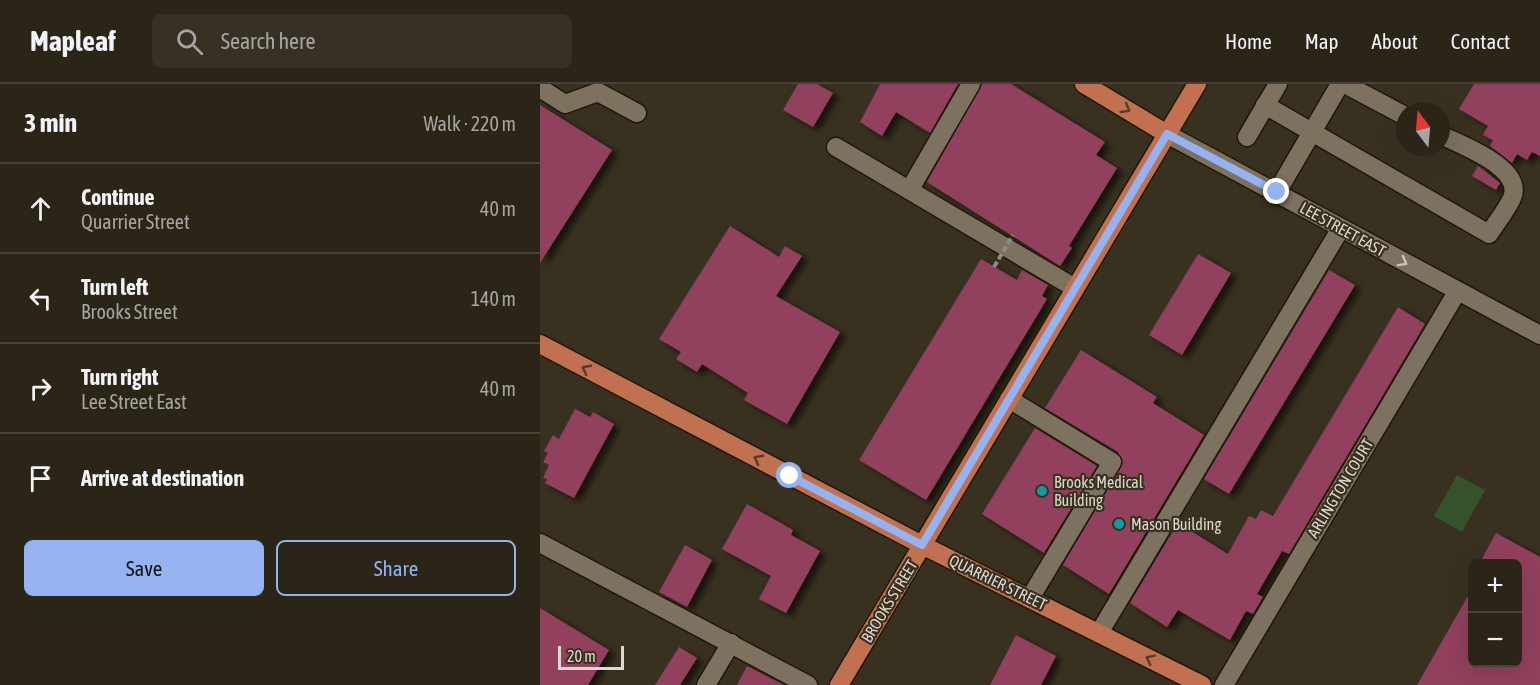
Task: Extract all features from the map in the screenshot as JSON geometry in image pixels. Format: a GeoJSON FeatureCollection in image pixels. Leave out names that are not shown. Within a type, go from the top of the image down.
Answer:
{"type":"FeatureCollection","features":[{"type":"Feature","properties":{"kind":"main road","name":"LEE STREET EAST"},"geometry":{"type":"LineString","coordinates":[[1084,84],[1167,134]]}},
{"type":"Feature","properties":{"kind":"main road","name":"BROOKS STREET"},"geometry":{"type":"LineString","coordinates":[[838,685],[1197,84]]}},
{"type":"Feature","properties":{"kind":"main road","name":"QUARRIER STREET"},"geometry":{"type":"LineString","coordinates":[[540,344],[922,545],[1202,685]]}},
{"type":"Feature","properties":{"kind":"street"},"geometry":{"type":"LineString","coordinates":[[910,189],[972,84]]}},
{"type":"Feature","properties":{"kind":"street"},"geometry":{"type":"LineString","coordinates":[[1246,137],[1278,84]]}},
{"type":"Feature","properties":{"kind":"street"},"geometry":{"type":"LineString","coordinates":[[1277,192],[1340,84]]}},
{"type":"Feature","properties":{"kind":"street"},"geometry":{"type":"LineString","coordinates":[[1345,84],[1396,111]]}},
{"type":"Feature","properties":{"kind":"street"},"geometry":{"type":"LineString","coordinates":[[540,88],[565,104],[598,92],[637,113]]}},
{"type":"Feature","properties":{"kind":"street"},"geometry":{"type":"LineString","coordinates":[[1265,105],[1489,234],[1513,196],[1510,177],[1501,166],[1450,140]]}},
{"type":"Feature","properties":{"kind":"street","name":"LEE STREET EAST"},"geometry":{"type":"LineString","coordinates":[[1167,134],[1540,335]]}},
{"type":"Feature","properties":{"kind":"street"},"geometry":{"type":"LineString","coordinates":[[836,147],[1075,288]]}},
{"type":"Feature","properties":{"kind":"street"},"geometry":{"type":"LineString","coordinates":[[1099,633],[1341,228]]}},
{"type":"Feature","properties":{"kind":"street","name":"ARLINGTON COURT"},"geometry":{"type":"LineString","coordinates":[[1224,685],[1457,292]]}},
{"type":"Feature","properties":{"kind":"street"},"geometry":{"type":"LineString","coordinates":[[1009,399],[1112,462],[1030,598]]}},
{"type":"Feature","properties":{"kind":"street"},"geometry":{"type":"LineString","coordinates":[[540,543],[808,685]]}},
{"type":"Feature","properties":{"kind":"street"},"geometry":{"type":"LineString","coordinates":[[706,685],[731,643]]}},
{"type":"Feature","properties":{"kind":"path"},"geometry":{"type":"LineString","coordinates":[[994,267],[1013,235]]}},
{"type":"Feature","properties":{"kind":"green space"},"geometry":{"type":"Polygon","coordinates":[[[1457,475],[1485,490],[1462,532],[1434,516],[1457,475]]]}},
{"type":"Feature","properties":{"kind":"building"},"geometry":{"type":"Polygon","coordinates":[[[798,84],[817,84],[833,93],[813,127],[783,110],[798,84]]]}},
{"type":"Feature","properties":{"kind":"building"},"geometry":{"type":"Polygon","coordinates":[[[880,84],[958,84],[930,133],[896,112],[882,136],[860,122],[880,84]]]}},
{"type":"Feature","properties":{"kind":"building"},"geometry":{"type":"Polygon","coordinates":[[[982,84],[1011,84],[1105,142],[1096,155],[1117,168],[1069,246],[1072,248],[1060,266],[927,182],[982,84]]]}},
{"type":"Feature","properties":{"kind":"building"},"geometry":{"type":"Polygon","coordinates":[[[1474,84],[1540,84],[1540,156],[1532,152],[1527,160],[1517,154],[1512,163],[1490,146],[1493,140],[1483,135],[1488,126],[1459,109],[1474,84]]]}},
{"type":"Feature","properties":{"kind":"building"},"geometry":{"type":"Polygon","coordinates":[[[540,105],[612,150],[540,263],[540,105]]]}},
{"type":"Feature","properties":{"kind":"building"},"geometry":{"type":"Polygon","coordinates":[[[1478,166],[1500,183],[1496,190],[1472,176],[1478,166]]]}},
{"type":"Feature","properties":{"kind":"building"},"geometry":{"type":"Polygon","coordinates":[[[730,226],[779,257],[785,246],[802,256],[776,296],[840,332],[787,424],[744,400],[748,393],[702,364],[697,372],[676,359],[681,352],[659,339],[730,226]]]}},
{"type":"Feature","properties":{"kind":"building"},"geometry":{"type":"Polygon","coordinates":[[[1198,254],[1231,273],[1182,355],[1149,335],[1198,254]]]}},
{"type":"Feature","properties":{"kind":"building"},"geometry":{"type":"Polygon","coordinates":[[[981,259],[1017,280],[1022,270],[1048,285],[1042,296],[1047,299],[926,500],[859,460],[981,259]]]}},
{"type":"Feature","properties":{"kind":"building"},"geometry":{"type":"Polygon","coordinates":[[[1329,270],[1355,285],[1229,494],[1204,479],[1329,270]]]}},
{"type":"Feature","properties":{"kind":"building"},"geometry":{"type":"Polygon","coordinates":[[[1398,307],[1425,324],[1289,554],[1282,551],[1257,594],[1263,597],[1253,614],[1246,611],[1230,640],[1178,610],[1167,627],[1130,603],[1178,523],[1228,554],[1249,516],[1256,519],[1261,510],[1273,516],[1398,307]]]}},
{"type":"Feature","properties":{"kind":"building"},"geometry":{"type":"Polygon","coordinates":[[[1081,350],[1157,397],[1153,403],[1204,435],[1109,594],[1063,565],[1123,463],[1118,452],[1045,408],[1081,350]]]}},
{"type":"Feature","properties":{"kind":"building"},"geometry":{"type":"Polygon","coordinates":[[[575,409],[590,417],[593,412],[614,424],[574,498],[545,483],[547,479],[543,478],[549,465],[543,462],[548,453],[544,451],[553,435],[559,439],[575,409]]]}},
{"type":"Feature","properties":{"kind":"building","name":"Brooks Medical Building"},"geometry":{"type":"Polygon","coordinates":[[[1035,428],[1097,466],[1044,553],[982,514],[1035,428]]]}},
{"type":"Feature","properties":{"kind":"building"},"geometry":{"type":"Polygon","coordinates":[[[747,504],[793,530],[791,535],[820,551],[786,613],[759,599],[771,576],[722,549],[747,504]]]}},
{"type":"Feature","properties":{"kind":"building"},"geometry":{"type":"Polygon","coordinates":[[[1496,533],[1540,557],[1540,685],[1417,685],[1468,596],[1468,667],[1522,667],[1522,559],[1482,559],[1496,533]]]}},
{"type":"Feature","properties":{"kind":"building"},"geometry":{"type":"Polygon","coordinates":[[[685,545],[712,560],[687,607],[659,592],[685,545]]]}},
{"type":"Feature","properties":{"kind":"building"},"geometry":{"type":"Polygon","coordinates":[[[540,608],[609,650],[588,685],[540,685],[540,608]]]}},
{"type":"Feature","properties":{"kind":"building"},"geometry":{"type":"Polygon","coordinates":[[[1016,635],[1056,656],[1041,685],[990,685],[1016,635]]]}},
{"type":"Feature","properties":{"kind":"building"},"geometry":{"type":"Polygon","coordinates":[[[679,647],[697,658],[680,685],[655,685],[679,647]]]}},
{"type":"Feature","properties":{"kind":"building"},"geometry":{"type":"Polygon","coordinates":[[[747,666],[784,685],[737,685],[747,666]]]}},
{"type":"Feature","properties":{"kind":"place","name":"Brooks Medical Building"},"geometry":{"type":"Point","coordinates":[1042,491]}},
{"type":"Feature","properties":{"kind":"place","name":"Mason Building"},"geometry":{"type":"Point","coordinates":[1119,524]}},
{"type":"Feature","properties":{"kind":"route"},"geometry":{"type":"LineString","coordinates":[[790,476],[922,545],[1167,134],[1277,192]]}}]}
